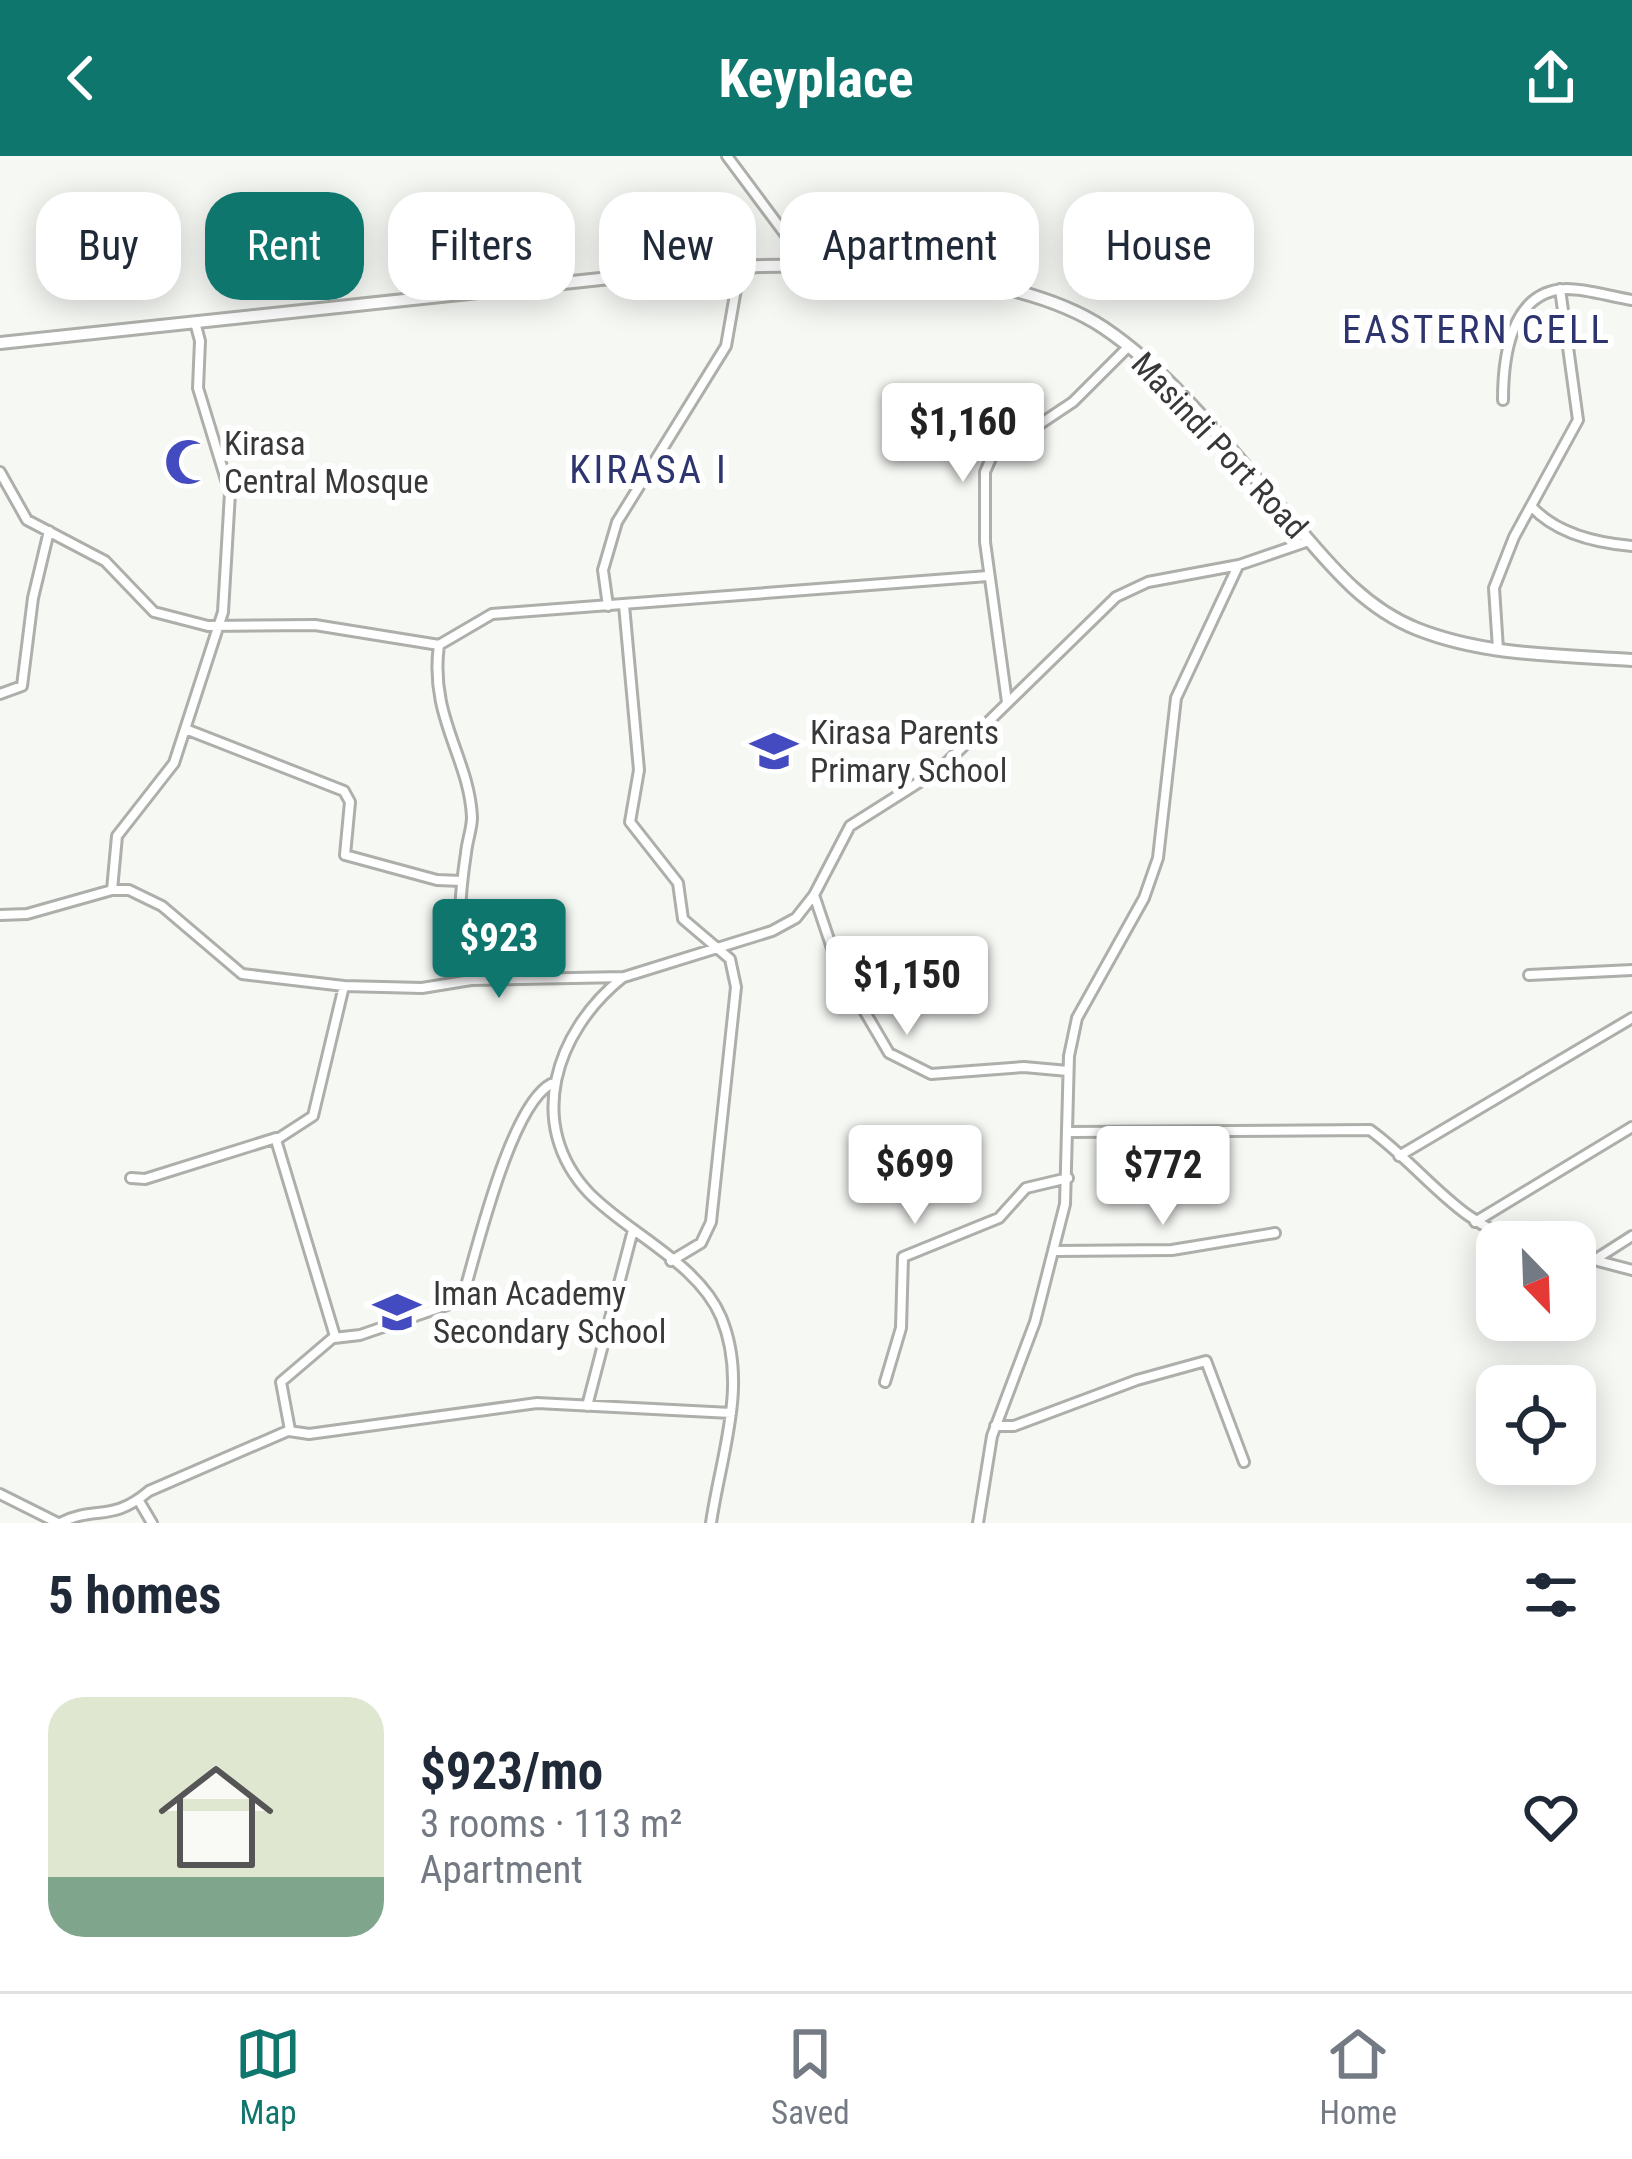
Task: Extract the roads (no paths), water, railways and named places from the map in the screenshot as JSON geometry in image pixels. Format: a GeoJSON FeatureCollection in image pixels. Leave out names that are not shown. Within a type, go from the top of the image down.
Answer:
{"type":"FeatureCollection","features":[{"type":"Feature","properties":{"kind":"main road","name":"Masindi Port Road"},"geometry":{"type":"LineString","coordinates":[[0,343],[599,277]]}},
{"type":"Feature","properties":{"kind":"main road","name":"Masindi Port Road"},"geometry":{"type":"LineString","coordinates":[[1039,300],[1066,308],[1128,347],[1214,431],[1347,584],[1398,620],[1445,639],[1498,650],[1632,660]]}},
{"type":"Feature","properties":{"kind":"street"},"geometry":{"type":"LineString","coordinates":[[727,156],[780,227]]}},
{"type":"Feature","properties":{"kind":"street"},"geometry":{"type":"LineString","coordinates":[[1504,400],[1506,338],[1533,306],[1560,289],[1632,300]]}},
{"type":"Feature","properties":{"kind":"street"},"geometry":{"type":"LineString","coordinates":[[1498,650],[1494,589],[1578,420],[1560,289]]}},
{"type":"Feature","properties":{"kind":"street"},"geometry":{"type":"LineString","coordinates":[[608,606],[603,570],[617,522],[726,346],[734,300]]}},
{"type":"Feature","properties":{"kind":"street"},"geometry":{"type":"LineString","coordinates":[[112,890],[117,836],[174,763],[221,628],[230,493],[197,388],[200,341],[195,322]]}},
{"type":"Feature","properties":{"kind":"street"},"geometry":{"type":"LineString","coordinates":[[1008,704],[988,576],[985,472],[992,456],[1073,402],[1128,347]]}},
{"type":"Feature","properties":{"kind":"street"},"geometry":{"type":"LineString","coordinates":[[0,472],[27,520],[105,561],[154,612],[221,628],[315,625],[440,645],[492,614],[988,576]]}},
{"type":"Feature","properties":{"kind":"street"},"geometry":{"type":"LineString","coordinates":[[1532,507],[1559,527],[1632,546]]}},
{"type":"Feature","properties":{"kind":"street"},"geometry":{"type":"LineString","coordinates":[[0,694],[22,686],[33,598],[50,531]]}},
{"type":"Feature","properties":{"kind":"street"},"geometry":{"type":"LineString","coordinates":[[0,915],[26,914],[112,890],[129,890],[162,906],[242,974],[344,986],[422,988],[471,980],[623,977],[786,925],[814,895],[850,826],[940,770],[1116,597],[1148,581],[1239,565],[1310,541]]}},
{"type":"Feature","properties":{"kind":"street"},"geometry":{"type":"LineString","coordinates":[[978,1523],[995,1426],[1055,1251],[1068,1178],[1068,1071],[1080,1007],[1154,870],[1177,698],[1239,565]]}},
{"type":"Feature","properties":{"kind":"street"},"geometry":{"type":"LineString","coordinates":[[624,604],[639,770],[630,822],[678,884],[682,919],[730,959],[736,987],[711,1222],[701,1243],[671,1261]]}},
{"type":"Feature","properties":{"kind":"street"},"geometry":{"type":"LineString","coordinates":[[440,645],[436,668],[445,731],[472,813],[458,944],[471,980]]}},
{"type":"Feature","properties":{"kind":"street"},"geometry":{"type":"LineString","coordinates":[[188,730],[344,791],[350,802],[345,855],[437,880],[462,880]]}},
{"type":"Feature","properties":{"kind":"street"},"geometry":{"type":"LineString","coordinates":[[814,895],[838,966],[889,1053],[931,1074],[1024,1067],[1068,1071]]}},
{"type":"Feature","properties":{"kind":"street"},"geometry":{"type":"LineString","coordinates":[[1529,975],[1632,970]]}},
{"type":"Feature","properties":{"kind":"street"},"geometry":{"type":"LineString","coordinates":[[289,1431],[292,1421],[281,1382],[334,1338],[360,1335],[462,1300],[502,1168],[530,1104],[551,1084],[592,1008],[623,977]]}},
{"type":"Feature","properties":{"kind":"street"},"geometry":{"type":"LineString","coordinates":[[131,1178],[145,1179],[276,1138],[314,1116],[344,986]]}},
{"type":"Feature","properties":{"kind":"street"},"geometry":{"type":"LineString","coordinates":[[1399,1156],[1632,1018]]}},
{"type":"Feature","properties":{"kind":"street"},"geometry":{"type":"LineString","coordinates":[[551,1084],[556,1119],[576,1174],[592,1195],[704,1290],[725,1328],[735,1363],[711,1523]]}},
{"type":"Feature","properties":{"kind":"street"},"geometry":{"type":"LineString","coordinates":[[1070,1132],[1362,1129],[1374,1132],[1475,1222],[1632,1127]]}},
{"type":"Feature","properties":{"kind":"street"},"geometry":{"type":"LineString","coordinates":[[276,1138],[334,1338]]}},
{"type":"Feature","properties":{"kind":"street"},"geometry":{"type":"LineString","coordinates":[[886,1382],[904,1312],[903,1257],[988,1224],[1026,1188],[1068,1178]]}},
{"type":"Feature","properties":{"kind":"street"},"geometry":{"type":"LineString","coordinates":[[587,1406],[633,1230]]}},
{"type":"Feature","properties":{"kind":"street"},"geometry":{"type":"LineString","coordinates":[[1055,1251],[1172,1250],[1275,1233]]}},
{"type":"Feature","properties":{"kind":"street"},"geometry":{"type":"LineString","coordinates":[[1596,1259],[1632,1236]]}},
{"type":"Feature","properties":{"kind":"street"},"geometry":{"type":"LineString","coordinates":[[1596,1261],[1632,1270]]}},
{"type":"Feature","properties":{"kind":"street"},"geometry":{"type":"LineString","coordinates":[[995,1426],[1014,1426],[1137,1380],[1207,1361],[1244,1462]]}},
{"type":"Feature","properties":{"kind":"street"},"geometry":{"type":"LineString","coordinates":[[0,1494],[58,1523],[77,1516],[103,1518],[140,1501],[149,1491],[289,1431],[309,1433],[516,1405],[730,1413]]}},
{"type":"Feature","properties":{"kind":"street"},"geometry":{"type":"LineString","coordinates":[[140,1501],[152,1523]]}},
{"type":"Feature","properties":{"kind":"place","name":"Kirasa Central Mosque"},"geometry":{"type":"Point","coordinates":[188,462]}},
{"type":"Feature","properties":{"kind":"place","name":"Kirasa Parents Primary School"},"geometry":{"type":"Point","coordinates":[774,751]}},
{"type":"Feature","properties":{"kind":"place","name":"Iman Academy Secondary School"},"geometry":{"type":"Point","coordinates":[397,1312]}},
{"type":"Feature","properties":{"kind":"district","name":"EASTERN CELL"},"geometry":{"type":"Point","coordinates":[1477,329]}},
{"type":"Feature","properties":{"kind":"district","name":"KIRASA I"},"geometry":{"type":"Point","coordinates":[649,469]}}]}
